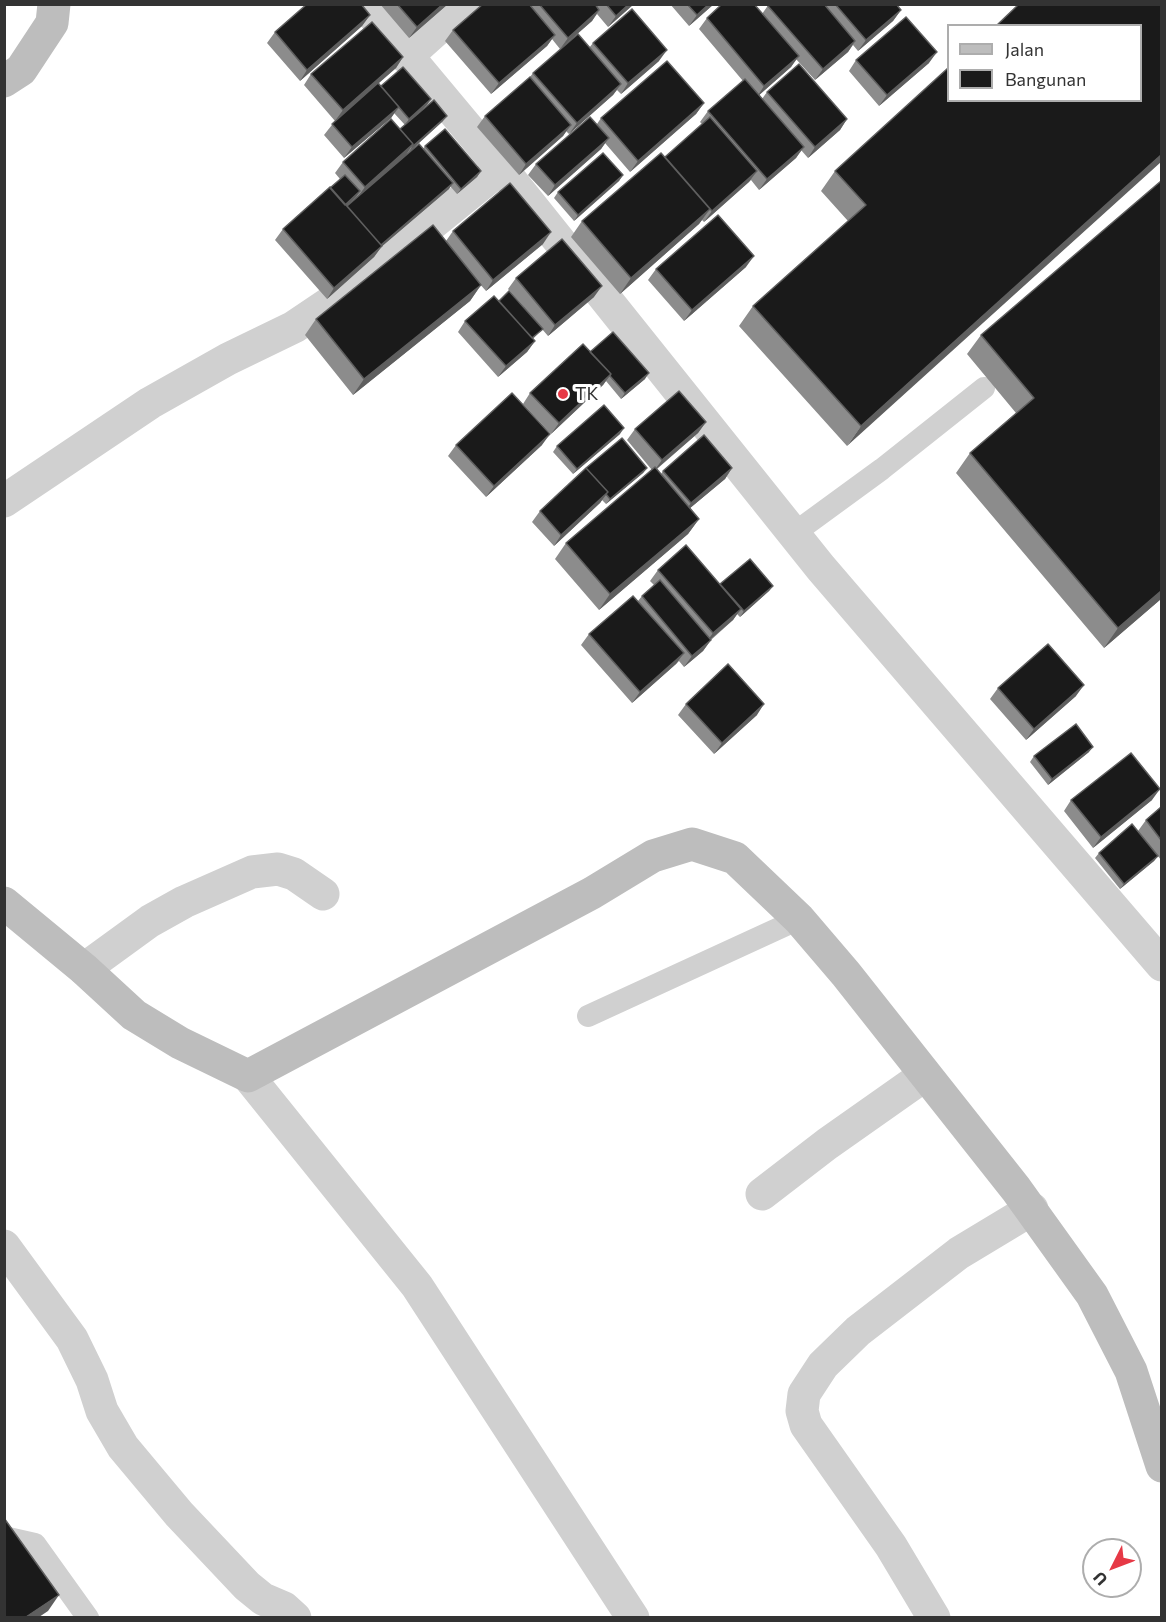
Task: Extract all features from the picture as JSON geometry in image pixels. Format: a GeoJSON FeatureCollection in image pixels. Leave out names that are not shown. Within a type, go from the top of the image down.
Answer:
{"type":"FeatureCollection","features":[{"type":"Feature","properties":{"kind":"street"},"geometry":{"type":"LineString","coordinates":[[4,81],[21,70],[52,23],[54,4]]}},
{"type":"Feature","properties":{"kind":"street"},"geometry":{"type":"LineString","coordinates":[[364,4],[501,168],[793,534],[1156,948]]}},
{"type":"Feature","properties":{"kind":"street"},"geometry":{"type":"LineString","coordinates":[[406,57],[465,4]]}},
{"type":"Feature","properties":{"kind":"street"},"geometry":{"type":"LineString","coordinates":[[4,501],[150,403],[228,359],[294,327],[355,286],[501,168]]}},
{"type":"Feature","properties":{"kind":"street"},"geometry":{"type":"LineString","coordinates":[[248,1076],[571,904],[653,856],[692,844],[735,858],[799,918],[1032,1209],[1092,1295],[1131,1371],[1161,1466]]}},
{"type":"Feature","properties":{"kind":"street"},"geometry":{"type":"LineString","coordinates":[[84,969],[167,911],[252,872],[278,869],[294,874],[323,894]]}},
{"type":"Feature","properties":{"kind":"street"},"geometry":{"type":"LineString","coordinates":[[4,903],[84,969],[134,1015],[180,1043],[248,1076],[417,1286],[633,1617]]}},
{"type":"Feature","properties":{"kind":"street"},"geometry":{"type":"LineString","coordinates":[[762,1194],[827,1144],[925,1075]]}},
{"type":"Feature","properties":{"kind":"street"},"geometry":{"type":"LineString","coordinates":[[934,1617],[891,1546],[806,1425],[802,1411],[804,1394],[823,1365],[858,1331],[959,1253],[1032,1209]]}},
{"type":"Feature","properties":{"kind":"street"},"geometry":{"type":"LineString","coordinates":[[4,1246],[72,1339],[92,1380],[102,1411],[123,1448],[179,1514],[247,1586],[263,1599],[284,1608],[294,1617]]}},
{"type":"Feature","properties":{"kind":"lane"},"geometry":{"type":"LineString","coordinates":[[793,534],[882,469],[984,388]]}},
{"type":"Feature","properties":{"kind":"lane"},"geometry":{"type":"LineString","coordinates":[[588,1016],[799,918]]}},
{"type":"Feature","properties":{"kind":"lane"},"geometry":{"type":"LineString","coordinates":[[4,1537],[35,1544],[88,1617]]}},
{"type":"Feature","properties":{"kind":"building"},"geometry":{"type":"Polygon","coordinates":[[[307,4],[361,4],[370,15],[307,70],[275,32],[307,4]]]}},
{"type":"Feature","properties":{"kind":"building"},"geometry":{"type":"Polygon","coordinates":[[[397,4],[443,4],[417,27],[397,4]]]}},
{"type":"Feature","properties":{"kind":"building"},"geometry":{"type":"Polygon","coordinates":[[[483,4],[529,4],[555,35],[499,83],[453,30],[483,4]]]}},
{"type":"Feature","properties":{"kind":"building"},"geometry":{"type":"Polygon","coordinates":[[[539,4],[595,4],[599,10],[568,38],[539,4]]]}},
{"type":"Feature","properties":{"kind":"building"},"geometry":{"type":"Polygon","coordinates":[[[606,4],[629,4],[616,16],[606,4]]]}},
{"type":"Feature","properties":{"kind":"building"},"geometry":{"type":"Polygon","coordinates":[[[687,4],[709,4],[697,15],[687,4]]]}},
{"type":"Feature","properties":{"kind":"building"},"geometry":{"type":"Polygon","coordinates":[[[722,4],[754,4],[799,56],[764,86],[707,18],[722,4]]]}},
{"type":"Feature","properties":{"kind":"building"},"geometry":{"type":"Polygon","coordinates":[[[769,4],[824,4],[855,41],[823,69],[768,6],[769,4]]]}},
{"type":"Feature","properties":{"kind":"building"},"geometry":{"type":"Polygon","coordinates":[[[835,4],[896,4],[901,10],[866,40],[835,4]]]}},
{"type":"Feature","properties":{"kind":"building"},"geometry":{"type":"Polygon","coordinates":[[[1019,4],[1161,4],[1161,155],[861,426],[753,306],[866,205],[835,171],[947,69],[947,102],[1142,102],[1142,24],[998,24],[1019,4]]]}},
{"type":"Feature","properties":{"kind":"building"},"geometry":{"type":"Polygon","coordinates":[[[632,9],[667,50],[628,83],[593,43],[632,9]]]}},
{"type":"Feature","properties":{"kind":"building"},"geometry":{"type":"Polygon","coordinates":[[[906,17],[937,52],[887,95],[856,60],[906,17]]]}},
{"type":"Feature","properties":{"kind":"building"},"geometry":{"type":"Polygon","coordinates":[[[372,22],[403,57],[343,110],[311,74],[372,22]]]}},
{"type":"Feature","properties":{"kind":"building"},"geometry":{"type":"Polygon","coordinates":[[[578,34],[621,84],[577,123],[533,73],[578,34]]]}},
{"type":"Feature","properties":{"kind":"building"},"geometry":{"type":"Polygon","coordinates":[[[667,61],[704,103],[638,161],[601,118],[667,61]]]}},
{"type":"Feature","properties":{"kind":"building"},"geometry":{"type":"Polygon","coordinates":[[[799,64],[847,119],[815,147],[767,92],[799,64]]]}},
{"type":"Feature","properties":{"kind":"building"},"geometry":{"type":"Polygon","coordinates":[[[403,67],[431,99],[409,119],[381,86],[403,67]]]}},
{"type":"Feature","properties":{"kind":"building"},"geometry":{"type":"Polygon","coordinates":[[[530,77],[571,125],[526,164],[485,116],[530,77]]]}},
{"type":"Feature","properties":{"kind":"building"},"geometry":{"type":"Polygon","coordinates":[[[745,79],[804,147],[767,179],[708,111],[745,79]]]}},
{"type":"Feature","properties":{"kind":"building"},"geometry":{"type":"Polygon","coordinates":[[[378,83],[399,107],[352,147],[332,124],[378,83]]]}},
{"type":"Feature","properties":{"kind":"building"},"geometry":{"type":"Polygon","coordinates":[[[434,100],[447,116],[412,147],[413,144],[400,129],[434,100]]]}},
{"type":"Feature","properties":{"kind":"building"},"geometry":{"type":"Polygon","coordinates":[[[590,117],[609,138],[555,185],[536,164],[590,117]]]}},
{"type":"Feature","properties":{"kind":"building"},"geometry":{"type":"Polygon","coordinates":[[[710,117],[757,171],[712,211],[665,157],[710,117]]]}},
{"type":"Feature","properties":{"kind":"building"},"geometry":{"type":"Polygon","coordinates":[[[391,119],[413,144],[365,187],[343,162],[391,119]]]}},
{"type":"Feature","properties":{"kind":"building"},"geometry":{"type":"Polygon","coordinates":[[[445,129],[481,171],[461,189],[425,146],[445,129]]]}},
{"type":"Feature","properties":{"kind":"building"},"geometry":{"type":"Polygon","coordinates":[[[419,144],[453,183],[381,245],[347,206],[419,144]]]}},
{"type":"Feature","properties":{"kind":"building"},"geometry":{"type":"Polygon","coordinates":[[[603,153],[623,175],[578,215],[558,192],[603,153]]]}},
{"type":"Feature","properties":{"kind":"building"},"geometry":{"type":"Polygon","coordinates":[[[661,153],[710,209],[631,278],[582,221],[661,153]]]}},
{"type":"Feature","properties":{"kind":"building"},"geometry":{"type":"Polygon","coordinates":[[[345,175],[360,191],[345,205],[330,188],[345,175]]]}},
{"type":"Feature","properties":{"kind":"building"},"geometry":{"type":"Polygon","coordinates":[[[1161,181],[1161,591],[1118,628],[970,453],[1034,398],[981,335],[1161,181]]]}},
{"type":"Feature","properties":{"kind":"building"},"geometry":{"type":"Polygon","coordinates":[[[510,183],[551,232],[493,280],[453,231],[510,183]]]}},
{"type":"Feature","properties":{"kind":"building"},"geometry":{"type":"Polygon","coordinates":[[[330,187],[382,246],[334,288],[283,229],[330,187]]]}},
{"type":"Feature","properties":{"kind":"building"},"geometry":{"type":"Polygon","coordinates":[[[718,215],[754,256],[692,310],[656,269],[718,215]]]}},
{"type":"Feature","properties":{"kind":"building"},"geometry":{"type":"Polygon","coordinates":[[[433,225],[481,285],[364,379],[316,319],[433,225]]]}},
{"type":"Feature","properties":{"kind":"building"},"geometry":{"type":"Polygon","coordinates":[[[562,239],[602,286],[555,325],[516,278],[562,239]]]}},
{"type":"Feature","properties":{"kind":"building"},"geometry":{"type":"Polygon","coordinates":[[[509,291],[543,329],[532,338],[499,301],[509,291]]]}},
{"type":"Feature","properties":{"kind":"building"},"geometry":{"type":"Polygon","coordinates":[[[494,296],[535,341],[506,366],[465,321],[494,296]]]}},
{"type":"Feature","properties":{"kind":"building"},"geometry":{"type":"Polygon","coordinates":[[[613,332],[649,373],[625,393],[590,352],[613,332]]]}},
{"type":"Feature","properties":{"kind":"building","name":"TK"},"geometry":{"type":"Polygon","coordinates":[[[583,344],[611,374],[559,423],[530,393],[583,344]]]}},
{"type":"Feature","properties":{"kind":"building"},"geometry":{"type":"Polygon","coordinates":[[[679,391],[706,422],[662,460],[635,429],[679,391]]]}},
{"type":"Feature","properties":{"kind":"building"},"geometry":{"type":"Polygon","coordinates":[[[512,393],[550,434],[494,486],[456,445],[512,393]]]}},
{"type":"Feature","properties":{"kind":"building"},"geometry":{"type":"Polygon","coordinates":[[[604,405],[624,428],[577,469],[557,446],[604,405]]]}},
{"type":"Feature","properties":{"kind":"building"},"geometry":{"type":"Polygon","coordinates":[[[704,435],[732,468],[691,503],[663,471],[704,435]]]}},
{"type":"Feature","properties":{"kind":"building"},"geometry":{"type":"Polygon","coordinates":[[[622,438],[647,468],[610,499],[606,494],[608,492],[586,468],[622,438]]]}},
{"type":"Feature","properties":{"kind":"building"},"geometry":{"type":"Polygon","coordinates":[[[655,467],[699,519],[610,594],[566,543],[655,467]]]}},
{"type":"Feature","properties":{"kind":"building"},"geometry":{"type":"Polygon","coordinates":[[[586,468],[608,492],[561,535],[540,511],[586,468]]]}},
{"type":"Feature","properties":{"kind":"building"},"geometry":{"type":"Polygon","coordinates":[[[686,545],[741,609],[713,633],[658,570],[686,545]]]}},
{"type":"Feature","properties":{"kind":"building"},"geometry":{"type":"Polygon","coordinates":[[[750,559],[773,586],[744,611],[720,584],[750,559]]]}},
{"type":"Feature","properties":{"kind":"building"},"geometry":{"type":"Polygon","coordinates":[[[660,580],[711,640],[692,656],[642,596],[660,580]]]}},
{"type":"Feature","properties":{"kind":"building"},"geometry":{"type":"Polygon","coordinates":[[[633,596],[684,653],[640,692],[589,634],[633,596]]]}},
{"type":"Feature","properties":{"kind":"building"},"geometry":{"type":"Polygon","coordinates":[[[1048,644],[1084,685],[1034,729],[998,688],[1048,644]]]}},
{"type":"Feature","properties":{"kind":"building"},"geometry":{"type":"Polygon","coordinates":[[[728,664],[764,704],[722,743],[686,704],[728,664]]]}},
{"type":"Feature","properties":{"kind":"building"},"geometry":{"type":"Polygon","coordinates":[[[1076,724],[1093,747],[1052,779],[1034,756],[1076,724]]]}},
{"type":"Feature","properties":{"kind":"building"},"geometry":{"type":"Polygon","coordinates":[[[1131,753],[1160,789],[1101,837],[1071,800],[1131,753]]]}},
{"type":"Feature","properties":{"kind":"building"},"geometry":{"type":"Polygon","coordinates":[[[1161,807],[1161,840],[1146,820],[1161,807]]]}},
{"type":"Feature","properties":{"kind":"building"},"geometry":{"type":"Polygon","coordinates":[[[1132,824],[1158,856],[1124,884],[1099,853],[1132,824]]]}},
{"type":"Feature","properties":{"kind":"building"},"geometry":{"type":"Polygon","coordinates":[[[4,1518],[59,1595],[26,1617],[4,1617],[4,1518]]]}},
{"type":"Feature","properties":{"kind":"place","name":"TK"},"geometry":{"type":"Point","coordinates":[563,394]}}]}
